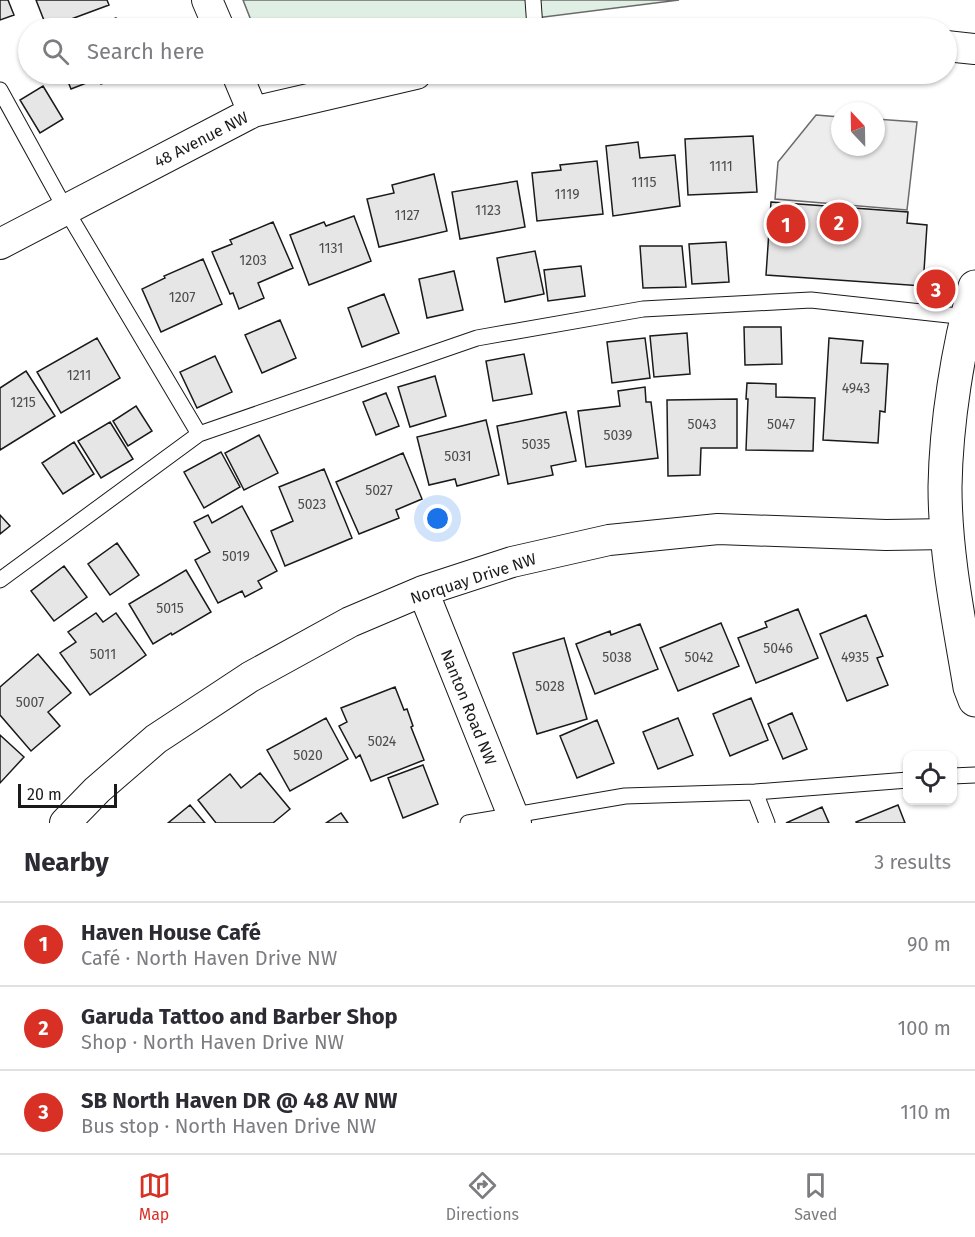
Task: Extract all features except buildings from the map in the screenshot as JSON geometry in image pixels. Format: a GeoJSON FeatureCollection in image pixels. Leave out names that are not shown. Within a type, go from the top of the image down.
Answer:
{"type":"FeatureCollection","features":[{"type":"Feature","properties":{"kind":"street"},"geometry":{"type":"LineString","coordinates":[[207,0],[215,18]]}},
{"type":"Feature","properties":{"kind":"street"},"geometry":{"type":"LineString","coordinates":[[957,47],[975,49]]}},
{"type":"Feature","properties":{"kind":"street"},"geometry":{"type":"LineString","coordinates":[[241,84],[253,112]]}},
{"type":"Feature","properties":{"kind":"street","name":"48 Avenue NW"},"geometry":{"type":"LineString","coordinates":[[0,244],[253,112],[373,84]]}},
{"type":"Feature","properties":{"kind":"street"},"geometry":{"type":"LineString","coordinates":[[971,302],[950,419],[945,487],[952,579],[970,687],[975,700]]}},
{"type":"Feature","properties":{"kind":"street","name":"Norquay Drive NW"},"geometry":{"type":"LineString","coordinates":[[65,823],[97,790],[156,739],[250,676],[350,622],[423,591],[512,562],[609,540],[718,529],[886,535],[948,534]]}},
{"type":"Feature","properties":{"kind":"street","name":"Nanton Road NW"},"geometry":{"type":"LineString","coordinates":[[423,591],[514,819]]}},
{"type":"Feature","properties":{"kind":"lane"},"geometry":{"type":"LineString","coordinates":[[533,0],[534,18]]}},
{"type":"Feature","properties":{"kind":"lane"},"geometry":{"type":"LineString","coordinates":[[0,90],[66,210],[200,434]]}},
{"type":"Feature","properties":{"kind":"lane"},"geometry":{"type":"LineString","coordinates":[[0,580],[200,434],[477,338],[644,309],[811,300],[971,302]]}},
{"type":"Feature","properties":{"kind":"lane"},"geometry":{"type":"LineString","coordinates":[[957,777],[975,775]]}},
{"type":"Feature","properties":{"kind":"lane"},"geometry":{"type":"LineString","coordinates":[[468,823],[514,819],[625,796],[754,792],[903,780]]}},
{"type":"Feature","properties":{"kind":"lane"},"geometry":{"type":"LineString","coordinates":[[754,792],[767,823]]}},
{"type":"Feature","properties":{"kind":"green space"},"geometry":{"type":"Polygon","coordinates":[[[243,0],[679,0],[536,18],[250,18],[243,0]]]}},
{"type":"Feature","properties":{"kind":"shaded area"},"geometry":{"type":"Polygon","coordinates":[[[816,115],[831,116],[831,156],[885,156],[885,120],[917,122],[907,210],[775,199],[778,162],[816,115]]]}},
{"type":"Feature","properties":{"kind":"place","name":"Garuda Tattoo and Barber Shop"},"geometry":{"type":"Point","coordinates":[839,222]}},
{"type":"Feature","properties":{"kind":"place","name":"Haven House Café"},"geometry":{"type":"Point","coordinates":[786,224]}},
{"type":"Feature","properties":{"kind":"place","name":"SB North Haven DR @ 48 AV NW"},"geometry":{"type":"Point","coordinates":[936,289]}}]}
